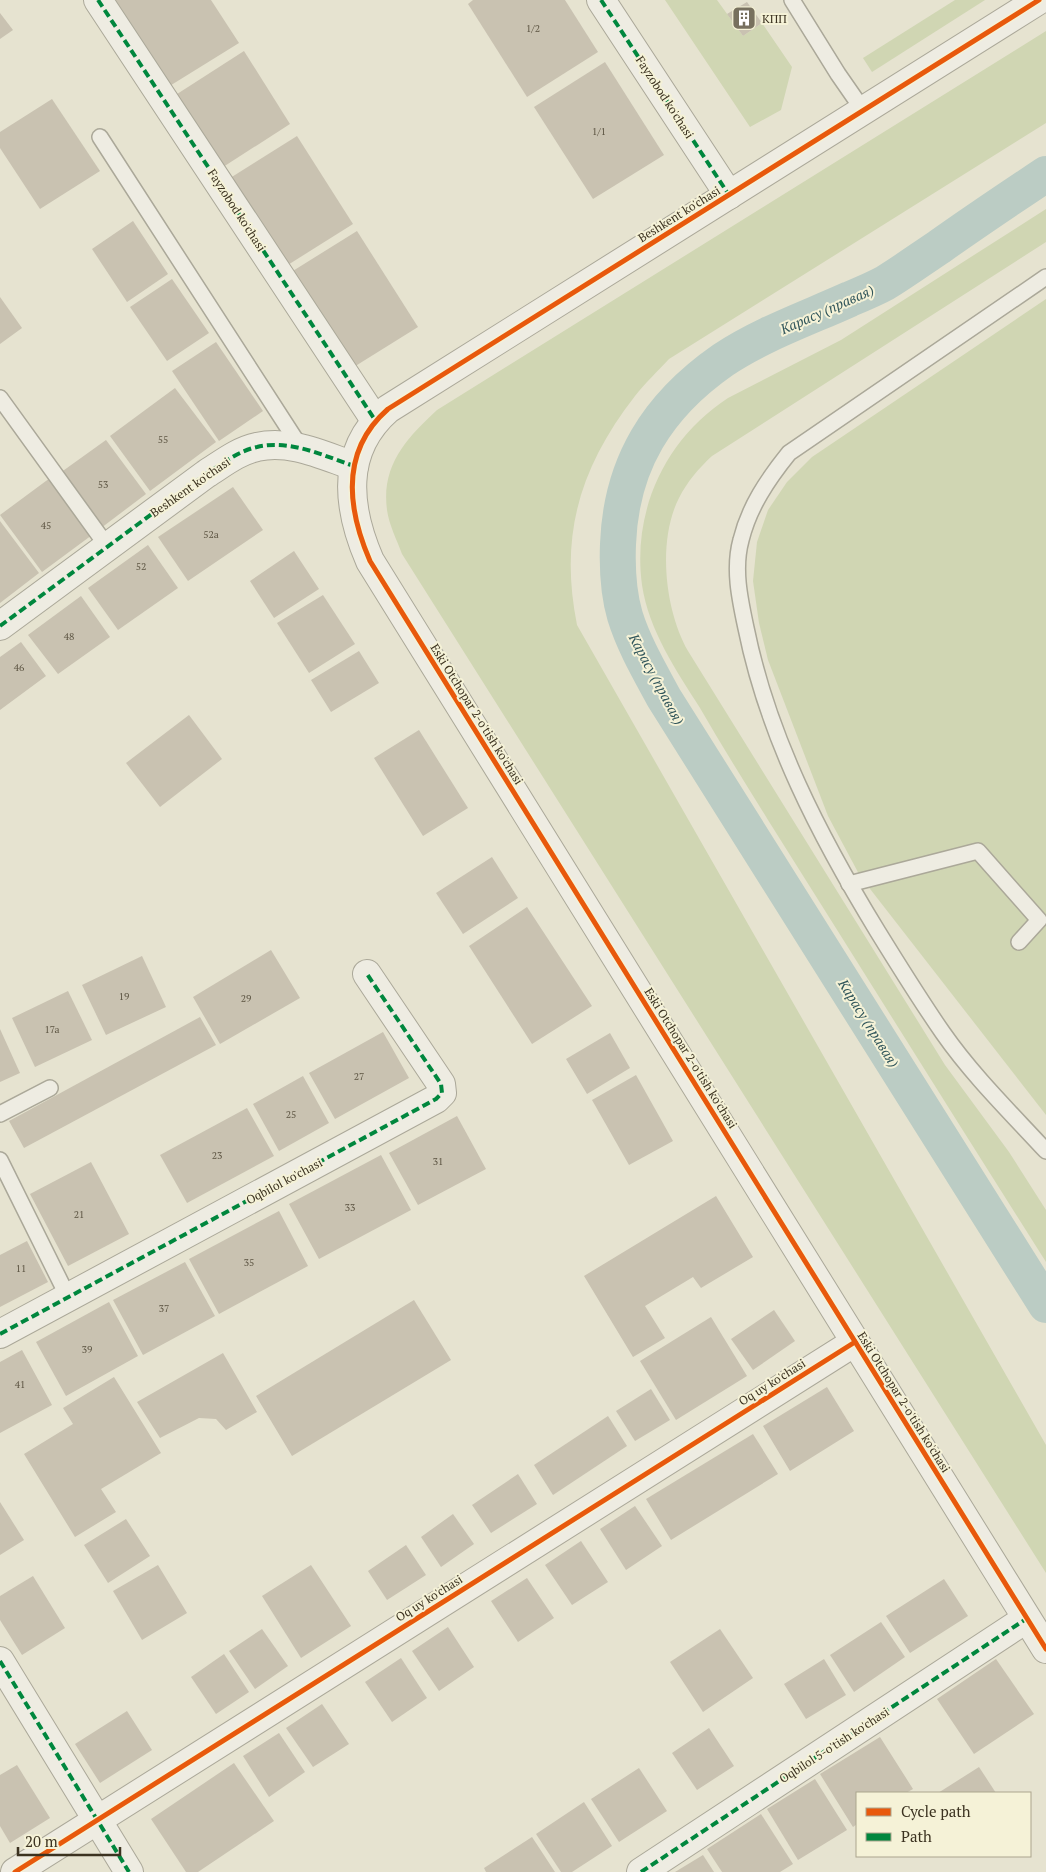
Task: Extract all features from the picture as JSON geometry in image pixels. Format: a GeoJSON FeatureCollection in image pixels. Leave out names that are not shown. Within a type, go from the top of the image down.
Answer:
{"type":"FeatureCollection","features":[{"type":"Feature","properties":{"kind":"street","name":"Fayzobod ko'chasi"},"geometry":{"type":"LineString","coordinates":[[98,0],[376,420]]}},
{"type":"Feature","properties":{"kind":"street","name":"Fayzobod ko'chasi"},"geometry":{"type":"LineString","coordinates":[[601,0],[729,195]]}},
{"type":"Feature","properties":{"kind":"street","name":"Beshkent ko'chasi"},"geometry":{"type":"LineString","coordinates":[[0,626],[206,474],[240,453],[272,444],[301,448],[354,466],[362,442],[376,420],[388,409],[1039,0]]}},
{"type":"Feature","properties":{"kind":"street","name":"Eski Otchopar 2-o'tish ko'chasi"},"geometry":{"type":"LineString","coordinates":[[354,466],[352,490],[354,513],[360,538],[370,561],[1046,1649]]}},
{"type":"Feature","properties":{"kind":"street","name":"Oqbilol ko'chasi"},"geometry":{"type":"LineString","coordinates":[[0,1334],[436,1099],[442,1093],[441,1084],[367,974]]}},
{"type":"Feature","properties":{"kind":"street","name":"Oq uy ko'chasi"},"geometry":{"type":"LineString","coordinates":[[15,1872],[855,1342]]}},
{"type":"Feature","properties":{"kind":"street","name":"Oqbilol 5-o'tish ko'chasi"},"geometry":{"type":"LineString","coordinates":[[641,1872],[1026,1618]]}},
{"type":"Feature","properties":{"kind":"street"},"geometry":{"type":"LineString","coordinates":[[0,1662],[128,1872]]}},
{"type":"Feature","properties":{"kind":"lane"},"geometry":{"type":"LineString","coordinates":[[792,0],[863,110]]}},
{"type":"Feature","properties":{"kind":"lane"},"geometry":{"type":"LineString","coordinates":[[100,137],[301,448]]}},
{"type":"Feature","properties":{"kind":"lane"},"geometry":{"type":"LineString","coordinates":[[1046,277],[789,454],[760,492],[740,541],[738,564],[738,586],[758,677],[792,773],[849,884],[909,981],[948,1039],[981,1080],[1046,1151]]}},
{"type":"Feature","properties":{"kind":"lane"},"geometry":{"type":"LineString","coordinates":[[0,398],[107,546]]}},
{"type":"Feature","properties":{"kind":"lane"},"geometry":{"type":"LineString","coordinates":[[849,884],[978,851],[1038,920],[1019,942]]}},
{"type":"Feature","properties":{"kind":"lane"},"geometry":{"type":"LineString","coordinates":[[0,1114],[50,1088]]}},
{"type":"Feature","properties":{"kind":"lane"},"geometry":{"type":"LineString","coordinates":[[0,1160],[68,1297]]}},
{"type":"Feature","properties":{"kind":"green space"},"geometry":{"type":"Polygon","coordinates":[[[665,0],[717,0],[743,36],[762,23],[792,67],[781,110],[750,127],[665,0]]]}},
{"type":"Feature","properties":{"kind":"green space"},"geometry":{"type":"Polygon","coordinates":[[[955,0],[985,0],[872,72],[863,58],[955,0]]]}},
{"type":"Feature","properties":{"kind":"green space"},"geometry":{"type":"Polygon","coordinates":[[[1046,31],[1046,123],[669,359],[643,386],[600,449],[588,476],[579,503],[573,532],[571,561],[572,592],[577,625],[1046,1445],[1046,1573],[402,554],[389,521],[386,494],[388,479],[398,454],[406,442],[437,410],[1046,31]]]}},
{"type":"Feature","properties":{"kind":"green space"},"geometry":{"type":"Polygon","coordinates":[[[1046,209],[1046,242],[712,456],[702,465],[686,486],[672,515],[666,555],[669,596],[680,635],[688,651],[945,1065],[1009,1152],[1046,1210],[1046,1262],[768,820],[673,665],[657,634],[646,602],[642,585],[640,557],[642,530],[648,504],[658,479],[670,456],[687,434],[706,415],[728,398],[841,340],[1046,209]]]}},
{"type":"Feature","properties":{"kind":"green space"},"geometry":{"type":"Polygon","coordinates":[[[1046,299],[1046,1115],[860,876],[828,816],[768,660],[759,623],[753,581],[757,542],[768,510],[787,482],[812,457],[1046,299]]]}},
{"type":"Feature","properties":{"kind":"building"},"geometry":{"type":"Polygon","coordinates":[[[116,0],[211,0],[239,43],[168,87],[113,2],[116,0]]]}},
{"type":"Feature","properties":{"kind":"building"},"geometry":{"type":"Polygon","coordinates":[[[473,0],[565,0],[598,52],[527,97],[468,4],[473,0]]]}},
{"type":"Feature","properties":{"kind":"building","name":"КПП"},"geometry":{"type":"Polygon","coordinates":[[[747,2],[762,23],[743,36],[727,14],[747,2]]]}},
{"type":"Feature","properties":{"kind":"building"},"geometry":{"type":"Polygon","coordinates":[[[0,13],[13,30],[0,39],[0,13]]]}},
{"type":"Feature","properties":{"kind":"building"},"geometry":{"type":"Polygon","coordinates":[[[244,51],[290,124],[220,169],[174,96],[244,51]]]}},
{"type":"Feature","properties":{"kind":"building"},"geometry":{"type":"Polygon","coordinates":[[[605,62],[664,155],[593,199],[534,107],[605,62]]]}},
{"type":"Feature","properties":{"kind":"building"},"geometry":{"type":"Polygon","coordinates":[[[52,99],[100,171],[40,209],[0,148],[0,132],[52,99]]]}},
{"type":"Feature","properties":{"kind":"building"},"geometry":{"type":"Polygon","coordinates":[[[297,136],[353,224],[283,268],[227,180],[297,136]]]}},
{"type":"Feature","properties":{"kind":"building"},"geometry":{"type":"Polygon","coordinates":[[[133,221],[168,274],[127,302],[92,249],[133,221]]]}},
{"type":"Feature","properties":{"kind":"building"},"geometry":{"type":"Polygon","coordinates":[[[357,231],[418,327],[349,370],[288,274],[357,231]]]}},
{"type":"Feature","properties":{"kind":"building"},"geometry":{"type":"Polygon","coordinates":[[[172,279],[209,333],[167,361],[130,307],[172,279]]]}},
{"type":"Feature","properties":{"kind":"building"},"geometry":{"type":"Polygon","coordinates":[[[0,297],[22,328],[0,344],[0,297]]]}},
{"type":"Feature","properties":{"kind":"building"},"geometry":{"type":"Polygon","coordinates":[[[216,342],[263,411],[219,441],[172,371],[216,342]]]}},
{"type":"Feature","properties":{"kind":"building"},"geometry":{"type":"Polygon","coordinates":[[[175,388],[216,442],[150,491],[110,436],[175,388]]]}},
{"type":"Feature","properties":{"kind":"building"},"geometry":{"type":"Polygon","coordinates":[[[106,440],[146,494],[101,528],[60,473],[106,440]]]}},
{"type":"Feature","properties":{"kind":"building"},"geometry":{"type":"Polygon","coordinates":[[[50,478],[92,535],[42,572],[0,515],[50,478]]]}},
{"type":"Feature","properties":{"kind":"building"},"geometry":{"type":"Polygon","coordinates":[[[233,487],[263,530],[188,581],[158,537],[233,487]]]}},
{"type":"Feature","properties":{"kind":"building"},"geometry":{"type":"Polygon","coordinates":[[[0,521],[39,573],[0,603],[0,521]]]}},
{"type":"Feature","properties":{"kind":"building"},"geometry":{"type":"Polygon","coordinates":[[[148,545],[178,588],[118,630],[88,588],[148,545]]]}},
{"type":"Feature","properties":{"kind":"building"},"geometry":{"type":"Polygon","coordinates":[[[294,551],[319,589],[274,618],[250,581],[294,551]]]}},
{"type":"Feature","properties":{"kind":"building"},"geometry":{"type":"Polygon","coordinates":[[[323,595],[355,644],[309,673],[277,623],[323,595]]]}},
{"type":"Feature","properties":{"kind":"building"},"geometry":{"type":"Polygon","coordinates":[[[81,596],[110,637],[58,674],[28,635],[81,596]]]}},
{"type":"Feature","properties":{"kind":"building"},"geometry":{"type":"Polygon","coordinates":[[[21,642],[46,676],[0,710],[0,657],[21,642]]]}},
{"type":"Feature","properties":{"kind":"building"},"geometry":{"type":"Polygon","coordinates":[[[359,651],[379,683],[331,712],[311,680],[359,651]]]}},
{"type":"Feature","properties":{"kind":"building"},"geometry":{"type":"Polygon","coordinates":[[[189,715],[222,759],[160,807],[126,763],[189,715]]]}},
{"type":"Feature","properties":{"kind":"building"},"geometry":{"type":"Polygon","coordinates":[[[419,730],[468,808],[423,836],[374,758],[419,730]]]}},
{"type":"Feature","properties":{"kind":"building"},"geometry":{"type":"Polygon","coordinates":[[[492,857],[518,898],[463,934],[436,893],[492,857]]]}},
{"type":"Feature","properties":{"kind":"building"},"geometry":{"type":"Polygon","coordinates":[[[527,907],[592,1006],[532,1044],[469,946],[527,907]]]}},
{"type":"Feature","properties":{"kind":"building"},"geometry":{"type":"Polygon","coordinates":[[[271,950],[300,998],[220,1044],[193,997],[271,950]]]}},
{"type":"Feature","properties":{"kind":"building"},"geometry":{"type":"Polygon","coordinates":[[[142,956],[166,1007],[106,1035],[82,985],[142,956]]]}},
{"type":"Feature","properties":{"kind":"building"},"geometry":{"type":"Polygon","coordinates":[[[68,991],[92,1040],[35,1067],[12,1018],[68,991]]]}},
{"type":"Feature","properties":{"kind":"building"},"geometry":{"type":"Polygon","coordinates":[[[200,1017],[216,1045],[24,1148],[9,1121],[200,1017]]]}},
{"type":"Feature","properties":{"kind":"building"},"geometry":{"type":"Polygon","coordinates":[[[0,1029],[20,1073],[0,1082],[0,1029]]]}},
{"type":"Feature","properties":{"kind":"building"},"geometry":{"type":"Polygon","coordinates":[[[383,1032],[409,1078],[335,1119],[309,1073],[383,1032]]]}},
{"type":"Feature","properties":{"kind":"building"},"geometry":{"type":"Polygon","coordinates":[[[610,1033],[630,1068],[587,1094],[566,1059],[610,1033]]]}},
{"type":"Feature","properties":{"kind":"building"},"geometry":{"type":"Polygon","coordinates":[[[636,1075],[673,1141],[629,1165],[592,1100],[636,1075]]]}},
{"type":"Feature","properties":{"kind":"building"},"geometry":{"type":"Polygon","coordinates":[[[303,1076],[329,1123],[279,1151],[253,1104],[303,1076]]]}},
{"type":"Feature","properties":{"kind":"building"},"geometry":{"type":"Polygon","coordinates":[[[247,1108],[274,1156],[187,1203],[160,1155],[247,1108]]]}},
{"type":"Feature","properties":{"kind":"building"},"geometry":{"type":"Polygon","coordinates":[[[457,1116],[486,1169],[418,1205],[389,1153],[457,1116]]]}},
{"type":"Feature","properties":{"kind":"building"},"geometry":{"type":"Polygon","coordinates":[[[381,1155],[411,1210],[319,1259],[289,1204],[381,1155]]]}},
{"type":"Feature","properties":{"kind":"building"},"geometry":{"type":"Polygon","coordinates":[[[91,1162],[129,1234],[68,1266],[30,1194],[91,1162]]]}},
{"type":"Feature","properties":{"kind":"building"},"geometry":{"type":"Polygon","coordinates":[[[716,1196],[753,1257],[701,1288],[693,1277],[645,1306],[665,1338],[633,1357],[584,1276],[716,1196]]]}},
{"type":"Feature","properties":{"kind":"building"},"geometry":{"type":"Polygon","coordinates":[[[279,1211],[308,1266],[219,1314],[189,1259],[279,1211]]]}},
{"type":"Feature","properties":{"kind":"building"},"geometry":{"type":"Polygon","coordinates":[[[27,1241],[48,1282],[0,1307],[0,1255],[27,1241]]]}},
{"type":"Feature","properties":{"kind":"building"},"geometry":{"type":"Polygon","coordinates":[[[185,1262],[215,1316],[143,1355],[113,1300],[185,1262]]]}},
{"type":"Feature","properties":{"kind":"building"},"geometry":{"type":"Polygon","coordinates":[[[414,1300],[451,1360],[292,1456],[256,1396],[414,1300]]]}},
{"type":"Feature","properties":{"kind":"building"},"geometry":{"type":"Polygon","coordinates":[[[109,1302],[138,1356],[66,1396],[36,1342],[109,1302]]]}},
{"type":"Feature","properties":{"kind":"building"},"geometry":{"type":"Polygon","coordinates":[[[774,1310],[795,1341],[753,1370],[731,1339],[774,1310]]]}},
{"type":"Feature","properties":{"kind":"building"},"geometry":{"type":"Polygon","coordinates":[[[711,1317],[747,1376],[676,1420],[640,1361],[711,1317]]]}},
{"type":"Feature","properties":{"kind":"building"},"geometry":{"type":"Polygon","coordinates":[[[22,1350],[52,1405],[0,1433],[0,1362],[22,1350]]]}},
{"type":"Feature","properties":{"kind":"building"},"geometry":{"type":"Polygon","coordinates":[[[223,1353],[257,1412],[226,1430],[216,1419],[199,1418],[160,1438],[137,1402],[223,1353]]]}},
{"type":"Feature","properties":{"kind":"building"},"geometry":{"type":"Polygon","coordinates":[[[114,1377],[161,1453],[101,1489],[116,1512],[75,1537],[24,1454],[73,1424],[63,1408],[114,1377]]]}},
{"type":"Feature","properties":{"kind":"building"},"geometry":{"type":"Polygon","coordinates":[[[827,1387],[854,1431],[790,1471],[763,1426],[827,1387]]]}},
{"type":"Feature","properties":{"kind":"building"},"geometry":{"type":"Polygon","coordinates":[[[651,1389],[670,1420],[635,1441],[616,1411],[651,1389]]]}},
{"type":"Feature","properties":{"kind":"building"},"geometry":{"type":"Polygon","coordinates":[[[608,1416],[627,1446],[553,1495],[534,1465],[608,1416]]]}},
{"type":"Feature","properties":{"kind":"building"},"geometry":{"type":"Polygon","coordinates":[[[753,1434],[778,1474],[671,1540],[646,1499],[753,1434]]]}},
{"type":"Feature","properties":{"kind":"building"},"geometry":{"type":"Polygon","coordinates":[[[518,1474],[537,1504],[491,1533],[472,1505],[518,1474]]]}},
{"type":"Feature","properties":{"kind":"building"},"geometry":{"type":"Polygon","coordinates":[[[0,1502],[24,1540],[0,1555],[0,1502]]]}},
{"type":"Feature","properties":{"kind":"building"},"geometry":{"type":"Polygon","coordinates":[[[635,1506],[662,1546],[626,1570],[600,1529],[635,1506]]]}},
{"type":"Feature","properties":{"kind":"building"},"geometry":{"type":"Polygon","coordinates":[[[453,1514],[474,1544],[441,1567],[421,1537],[453,1514]]]}},
{"type":"Feature","properties":{"kind":"building"},"geometry":{"type":"Polygon","coordinates":[[[126,1519],[150,1556],[108,1583],[84,1545],[126,1519]]]}},
{"type":"Feature","properties":{"kind":"building"},"geometry":{"type":"Polygon","coordinates":[[[581,1541],[608,1582],[572,1605],[545,1565],[581,1541]]]}},
{"type":"Feature","properties":{"kind":"building"},"geometry":{"type":"Polygon","coordinates":[[[406,1545],[426,1575],[387,1600],[368,1571],[406,1545]]]}},
{"type":"Feature","properties":{"kind":"building"},"geometry":{"type":"Polygon","coordinates":[[[158,1565],[187,1613],[142,1640],[113,1591],[158,1565]]]}},
{"type":"Feature","properties":{"kind":"building"},"geometry":{"type":"Polygon","coordinates":[[[311,1565],[351,1626],[301,1658],[262,1596],[311,1565]]]}},
{"type":"Feature","properties":{"kind":"building"},"geometry":{"type":"Polygon","coordinates":[[[33,1576],[65,1628],[22,1655],[0,1620],[0,1596],[33,1576]]]}},
{"type":"Feature","properties":{"kind":"building"},"geometry":{"type":"Polygon","coordinates":[[[527,1578],[554,1618],[518,1642],[491,1601],[527,1578]]]}},
{"type":"Feature","properties":{"kind":"building"},"geometry":{"type":"Polygon","coordinates":[[[944,1579],[968,1616],[910,1653],[886,1616],[944,1579]]]}},
{"type":"Feature","properties":{"kind":"building"},"geometry":{"type":"Polygon","coordinates":[[[881,1622],[905,1657],[854,1692],[830,1655],[881,1622]]]}},
{"type":"Feature","properties":{"kind":"building"},"geometry":{"type":"Polygon","coordinates":[[[448,1627],[474,1667],[439,1691],[412,1651],[448,1627]]]}},
{"type":"Feature","properties":{"kind":"building"},"geometry":{"type":"Polygon","coordinates":[[[262,1629],[288,1666],[255,1689],[229,1651],[262,1629]]]}},
{"type":"Feature","properties":{"kind":"building"},"geometry":{"type":"Polygon","coordinates":[[[720,1629],[753,1678],[703,1712],[670,1662],[720,1629]]]}},
{"type":"Feature","properties":{"kind":"building"},"geometry":{"type":"Polygon","coordinates":[[[224,1654],[249,1692],[216,1714],[191,1677],[224,1654]]]}},
{"type":"Feature","properties":{"kind":"building"},"geometry":{"type":"Polygon","coordinates":[[[401,1658],[427,1698],[392,1722],[365,1682],[401,1658]]]}},
{"type":"Feature","properties":{"kind":"building"},"geometry":{"type":"Polygon","coordinates":[[[824,1659],[846,1695],[806,1719],[784,1684],[824,1659]]]}},
{"type":"Feature","properties":{"kind":"building"},"geometry":{"type":"Polygon","coordinates":[[[996,1659],[1034,1714],[974,1754],[937,1699],[996,1659]]]}},
{"type":"Feature","properties":{"kind":"building"},"geometry":{"type":"Polygon","coordinates":[[[322,1704],[349,1744],[313,1767],[286,1728],[322,1704]]]}},
{"type":"Feature","properties":{"kind":"building"},"geometry":{"type":"Polygon","coordinates":[[[127,1711],[152,1750],[100,1783],[75,1744],[127,1711]]]}},
{"type":"Feature","properties":{"kind":"building"},"geometry":{"type":"Polygon","coordinates":[[[709,1728],[734,1766],[697,1790],[672,1753],[709,1728]]]}},
{"type":"Feature","properties":{"kind":"building"},"geometry":{"type":"Polygon","coordinates":[[[279,1733],[305,1772],[269,1797],[243,1756],[279,1733]]]}},
{"type":"Feature","properties":{"kind":"building"},"geometry":{"type":"Polygon","coordinates":[[[880,1737],[913,1789],[908,1792],[856,1792],[856,1825],[853,1827],[820,1774],[880,1737]]]}},
{"type":"Feature","properties":{"kind":"building"},"geometry":{"type":"Polygon","coordinates":[[[234,1763],[274,1821],[198,1872],[186,1872],[151,1819],[234,1763]]]}},
{"type":"Feature","properties":{"kind":"building"},"geometry":{"type":"Polygon","coordinates":[[[17,1765],[50,1818],[10,1843],[0,1826],[0,1775],[17,1765]]]}},
{"type":"Feature","properties":{"kind":"building"},"geometry":{"type":"Polygon","coordinates":[[[979,1767],[995,1792],[940,1792],[979,1767]]]}},
{"type":"Feature","properties":{"kind":"building"},"geometry":{"type":"Polygon","coordinates":[[[639,1768],[667,1811],[619,1842],[591,1799],[639,1768]]]}},
{"type":"Feature","properties":{"kind":"building"},"geometry":{"type":"Polygon","coordinates":[[[815,1779],[847,1830],[798,1860],[767,1809],[815,1779]]]}},
{"type":"Feature","properties":{"kind":"building"},"geometry":{"type":"Polygon","coordinates":[[[584,1802],[612,1846],[572,1872],[561,1872],[536,1834],[584,1802]]]}},
{"type":"Feature","properties":{"kind":"building"},"geometry":{"type":"Polygon","coordinates":[[[761,1814],[793,1864],[780,1872],[722,1872],[707,1849],[761,1814]]]}},
{"type":"Feature","properties":{"kind":"building"},"geometry":{"type":"Polygon","coordinates":[[[532,1837],[555,1872],[486,1872],[484,1868],[532,1837]]]}},
{"type":"Feature","properties":{"kind":"building"},"geometry":{"type":"Polygon","coordinates":[[[703,1855],[714,1872],[675,1872],[703,1855]]]}},
{"type":"Feature","properties":{"kind":"waterway","name":"Карасу (правая)"},"geometry":{"type":"LineString","coordinates":[[1046,174],[885,283],[753,342],[723,360],[700,378],[679,397],[662,417],[647,439],[635,463],[626,488],[618,544],[619,589],[625,616],[638,648],[664,698],[1046,1305]]}},
{"type":"Feature","properties":{"kind":"marked path"},"geometry":{"type":"LineString","coordinates":[[98,0],[375,420]]}},
{"type":"Feature","properties":{"kind":"marked path"},"geometry":{"type":"LineString","coordinates":[[601,0],[729,195]]}},
{"type":"Feature","properties":{"kind":"marked path"},"geometry":{"type":"LineString","coordinates":[[0,626],[206,474],[243,452],[257,447],[282,445],[319,453],[354,466]]}},
{"type":"Feature","properties":{"kind":"marked path"},"geometry":{"type":"LineString","coordinates":[[0,1334],[436,1099],[442,1093],[441,1084],[367,974]]}},
{"type":"Feature","properties":{"kind":"marked path"},"geometry":{"type":"LineString","coordinates":[[641,1872],[1026,1619]]}},
{"type":"Feature","properties":{"kind":"marked path"},"geometry":{"type":"LineString","coordinates":[[0,1661],[129,1872]]}},
{"type":"Feature","properties":{"kind":"cycle path"},"geometry":{"type":"LineString","coordinates":[[1039,0],[388,409],[373,425],[362,443],[355,462],[352,481],[356,521],[370,561],[1046,1649]]}},
{"type":"Feature","properties":{"kind":"cycle path"},"geometry":{"type":"LineString","coordinates":[[15,1872],[855,1342]]}},
{"type":"Feature","properties":{"kind":"place","name":"КПП"},"geometry":{"type":"Point","coordinates":[744,18]}}]}
